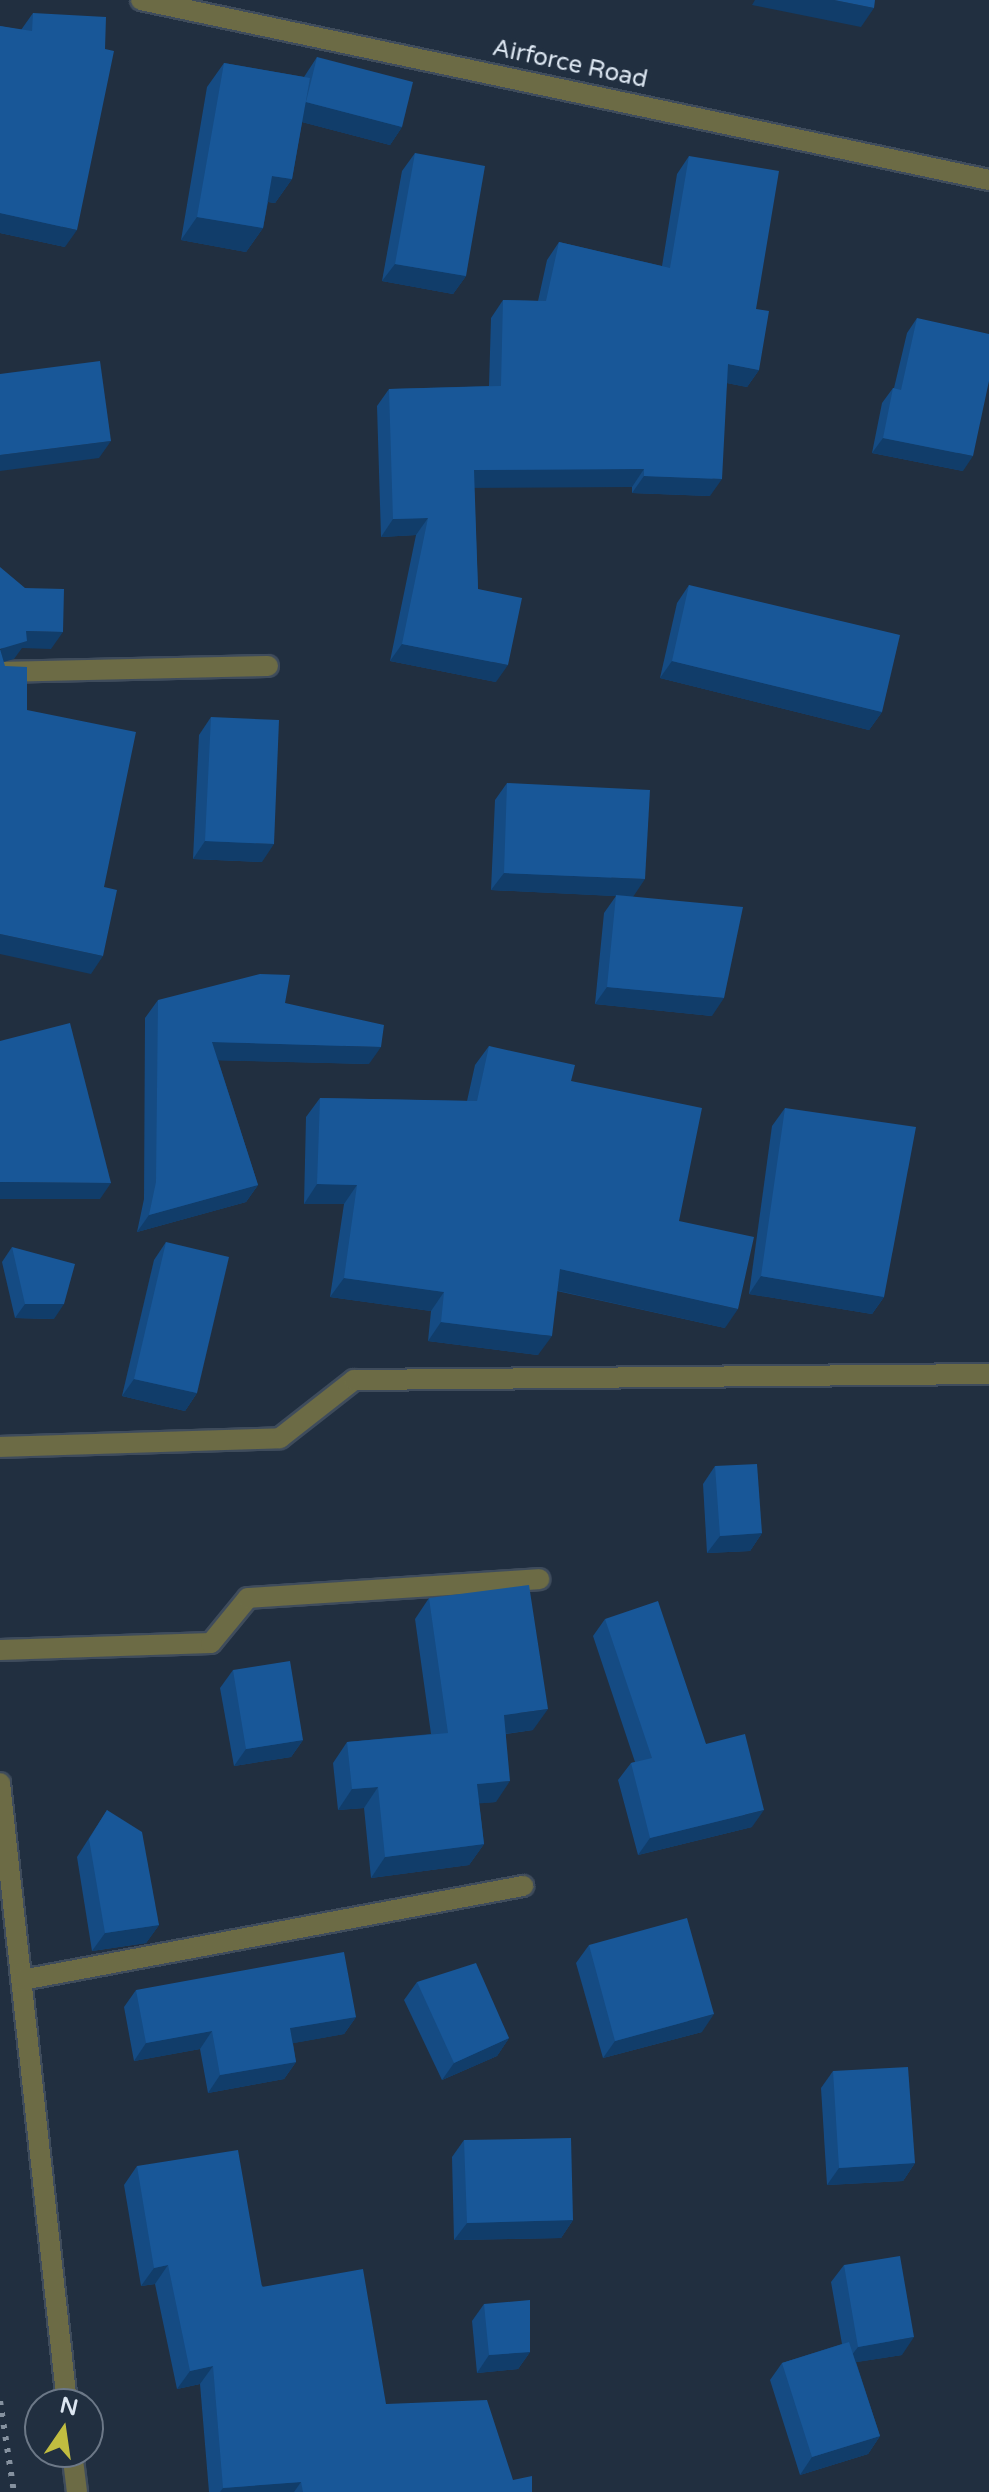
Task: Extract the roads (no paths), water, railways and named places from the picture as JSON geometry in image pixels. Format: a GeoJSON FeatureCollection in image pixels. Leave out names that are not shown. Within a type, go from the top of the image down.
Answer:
{"type":"FeatureCollection","features":[{"type":"Feature","properties":{"kind":"street","name":"Airforce Road"},"geometry":{"type":"LineString","coordinates":[[141,0],[989,180]]}},
{"type":"Feature","properties":{"kind":"street"},"geometry":{"type":"LineString","coordinates":[[0,672],[268,666]]}},
{"type":"Feature","properties":{"kind":"street"},"geometry":{"type":"LineString","coordinates":[[0,1447],[280,1438],[354,1380],[989,1374]]}},
{"type":"Feature","properties":{"kind":"street"},"geometry":{"type":"LineString","coordinates":[[0,1650],[211,1643],[248,1598],[539,1579]]}},
{"type":"Feature","properties":{"kind":"street"},"geometry":{"type":"LineString","coordinates":[[0,1783],[65,2388]]}},
{"type":"Feature","properties":{"kind":"street"},"geometry":{"type":"LineString","coordinates":[[22,1980],[523,1886]]}},
{"type":"Feature","properties":{"kind":"street"},"geometry":{"type":"LineString","coordinates":[[74,2468],[77,2492]]}},
{"type":"Feature","properties":{"kind":"railway"},"geometry":{"type":"LineString","coordinates":[[0,2401],[14,2492]]}}]}
